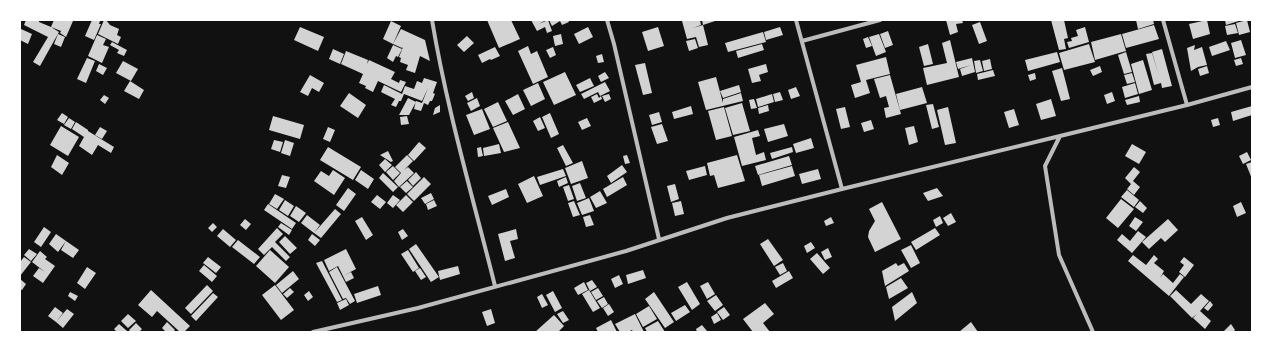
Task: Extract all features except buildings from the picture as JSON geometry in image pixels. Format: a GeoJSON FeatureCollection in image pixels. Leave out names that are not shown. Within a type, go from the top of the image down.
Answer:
{"type":"FeatureCollection","features":[{"type":"Feature","properties":{"kind":"street"},"geometry":{"type":"LineString","coordinates":[[432,20],[448,100],[495,286]]}},
{"type":"Feature","properties":{"kind":"street"},"geometry":{"type":"LineString","coordinates":[[607,20],[614,44],[659,239]]}},
{"type":"Feature","properties":{"kind":"street"},"geometry":{"type":"LineString","coordinates":[[796,20],[842,188]]}},
{"type":"Feature","properties":{"kind":"street"},"geometry":{"type":"LineString","coordinates":[[802,41],[880,20]]}},
{"type":"Feature","properties":{"kind":"street"},"geometry":{"type":"LineString","coordinates":[[1163,20],[1186,105]]}},
{"type":"Feature","properties":{"kind":"street"},"geometry":{"type":"LineString","coordinates":[[313,332],[418,308],[626,251],[727,218],[842,188],[1186,105],[1252,87]]}},
{"type":"Feature","properties":{"kind":"street"},"geometry":{"type":"LineString","coordinates":[[1060,136],[1045,166],[1059,255],[1093,332]]}}]}
